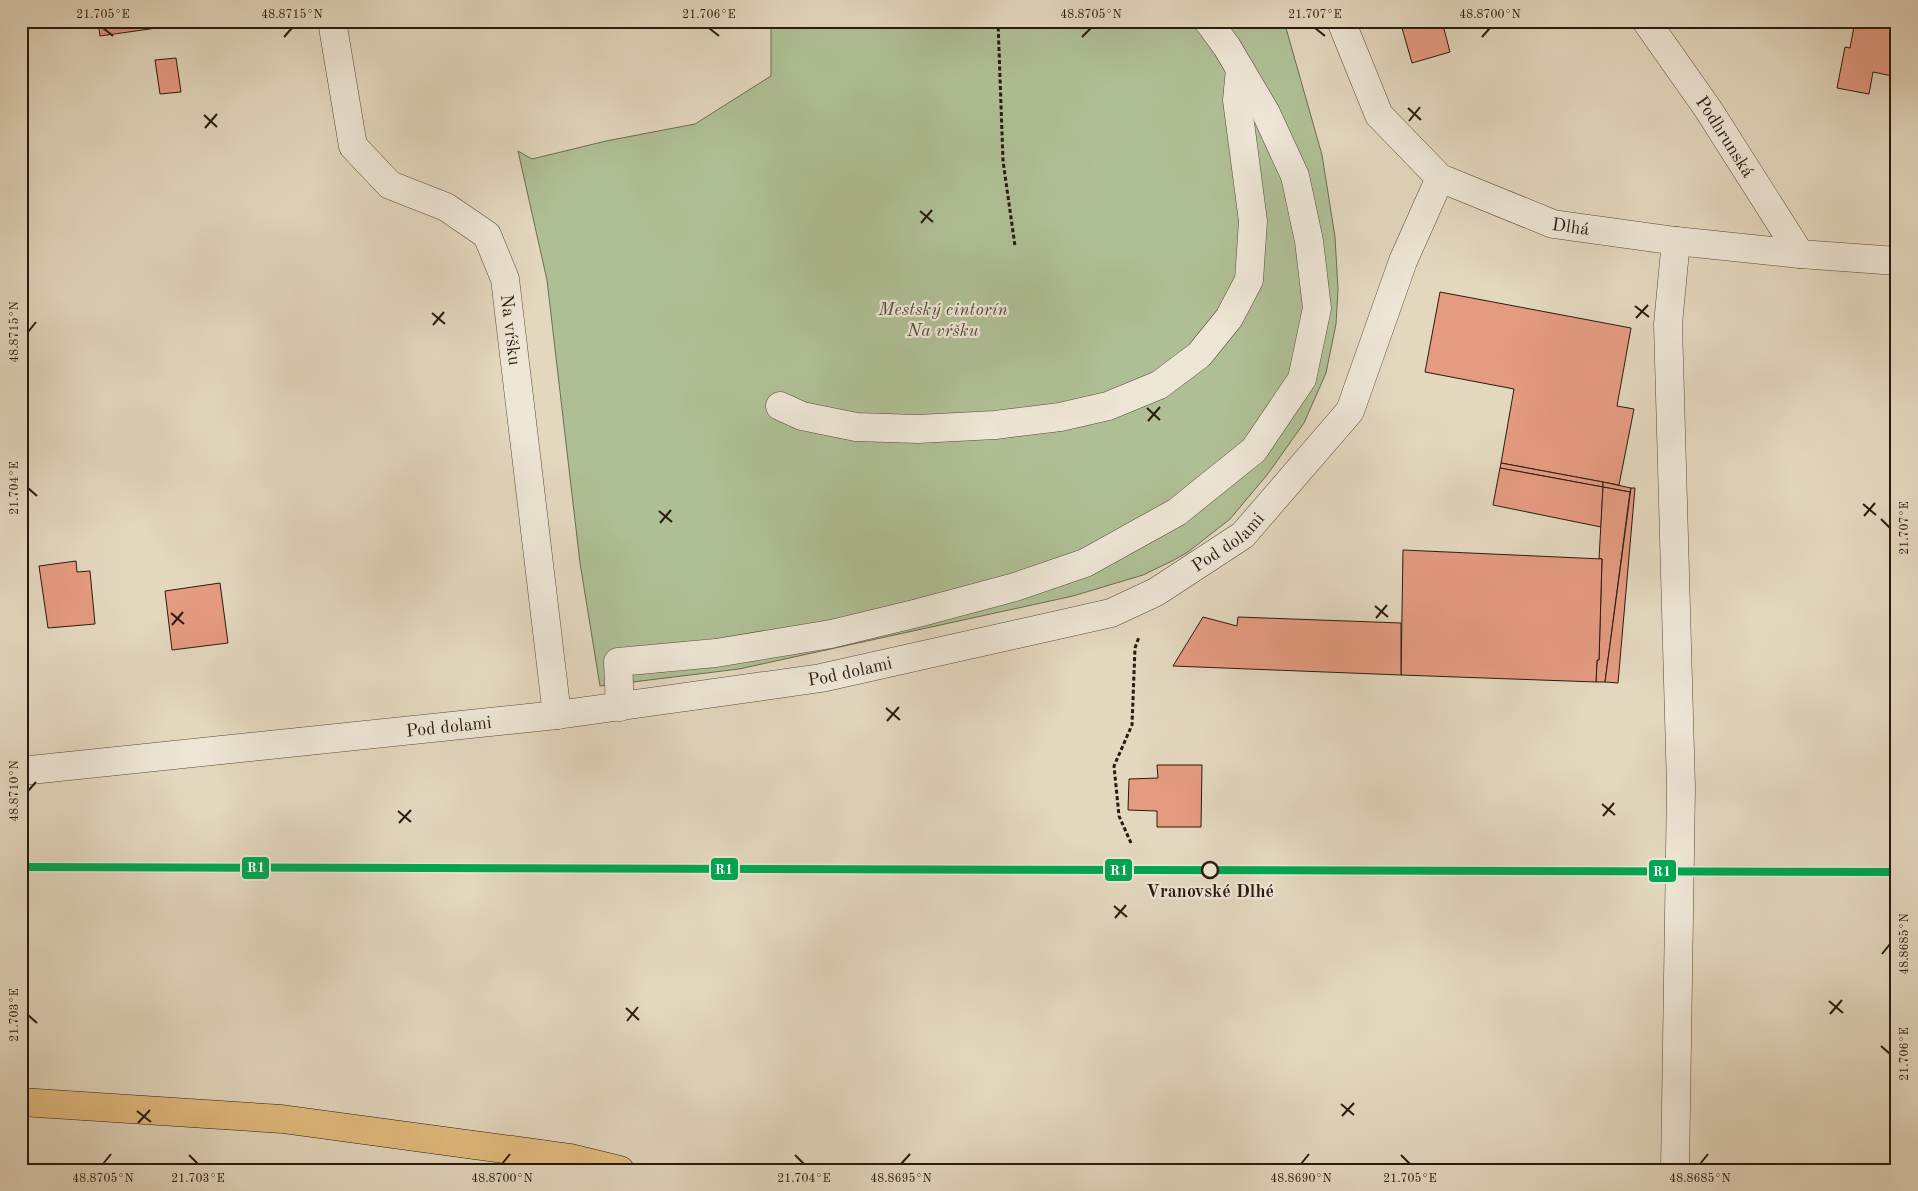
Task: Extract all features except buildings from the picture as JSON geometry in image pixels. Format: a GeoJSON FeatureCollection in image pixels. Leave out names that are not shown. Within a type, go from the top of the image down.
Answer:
{"type":"FeatureCollection","features":[{"type":"Feature","properties":{"kind":"main road"},"geometry":{"type":"LineString","coordinates":[[21,1102],[282,1119],[571,1158],[620,1170]]}},
{"type":"Feature","properties":{"kind":"street","name":"Na vŕšku"},"geometry":{"type":"LineString","coordinates":[[332,21],[353,146],[390,185],[446,207],[487,235],[505,279],[556,715]]}},
{"type":"Feature","properties":{"kind":"street"},"geometry":{"type":"LineString","coordinates":[[620,707],[618,662],[716,653],[831,634],[1015,587],[1085,563],[1177,512],[1254,450],[1302,379],[1317,308],[1309,241],[1295,176],[1266,113],[1227,48],[1208,21]]}},
{"type":"Feature","properties":{"kind":"street","name":"Dlhá"},"geometry":{"type":"LineString","coordinates":[[1341,21],[1379,114],[1440,178],[1553,224],[1676,241],[1800,254],[1897,261]]}},
{"type":"Feature","properties":{"kind":"street","name":"Podhrunská"},"geometry":{"type":"LineString","coordinates":[[1646,21],[1708,109],[1800,254]]}},
{"type":"Feature","properties":{"kind":"street"},"geometry":{"type":"LineString","coordinates":[[780,406],[802,416],[856,427],[918,429],[995,425],[1060,418],[1108,406],[1159,385],[1166,380],[1199,355],[1229,318],[1249,280],[1252,220],[1237,100],[1240,69]]}},
{"type":"Feature","properties":{"kind":"street","name":"Pod dolami"},"geometry":{"type":"LineString","coordinates":[[21,770],[620,707],[821,678],[1111,613],[1156,592],[1243,535],[1350,411],[1403,261],[1440,178]]}},
{"type":"Feature","properties":{"kind":"street"},"geometry":{"type":"LineString","coordinates":[[1675,1170],[1681,788],[1668,324],[1676,241]]}},
{"type":"Feature","properties":{"kind":"path"},"geometry":{"type":"LineString","coordinates":[[998,21],[1003,161],[1015,246]]}},
{"type":"Feature","properties":{"kind":"path"},"geometry":{"type":"LineString","coordinates":[[1131,843],[1119,816],[1114,766],[1132,725],[1134,648],[1156,592]]}},
{"type":"Feature","properties":{"kind":"green space","name":"Mestský cintorín Na vŕšku"},"geometry":{"type":"Polygon","coordinates":[[[771,21],[1284,21],[1322,155],[1335,237],[1338,289],[1336,324],[1326,373],[1304,423],[1267,475],[1230,519],[1188,552],[1143,575],[1073,596],[739,669],[600,686],[580,563],[547,280],[518,151],[532,159],[606,141],[695,124],[771,76],[771,21]]]}},
{"type":"Feature","properties":{"kind":"transit line","name":"R1"},"geometry":{"type":"LineString","coordinates":[[21,867],[1897,872]]}},
{"type":"Feature","properties":{"kind":"place","name":"Vranovské Dlhé"},"geometry":{"type":"Point","coordinates":[1210,870]}}]}
